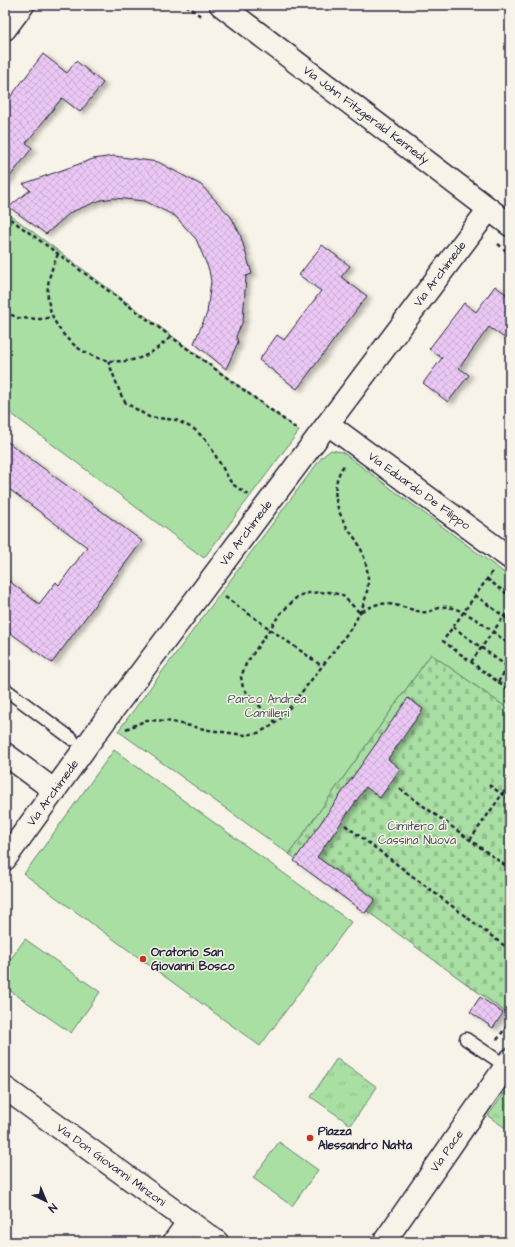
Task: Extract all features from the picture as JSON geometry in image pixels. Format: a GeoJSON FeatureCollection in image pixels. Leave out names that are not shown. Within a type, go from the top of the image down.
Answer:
{"type":"FeatureCollection","features":[{"type":"Feature","properties":{"kind":"street","name":"Via John Fitzgerald Kennedy"},"geometry":{"type":"LineString","coordinates":[[222,5],[510,225]]}},
{"type":"Feature","properties":{"kind":"street","name":"Via Archimede"},"geometry":{"type":"LineString","coordinates":[[5,859],[106,719],[489,209]]}},
{"type":"Feature","properties":{"kind":"street","name":"Via Eduardo De Filippo"},"geometry":{"type":"LineString","coordinates":[[328,424],[502,563]]}},
{"type":"Feature","properties":{"kind":"street"},"geometry":{"type":"LineString","coordinates":[[5,754],[55,791]]}},
{"type":"Feature","properties":{"kind":"street","name":"Via Pace"},"geometry":{"type":"LineString","coordinates":[[384,1242],[508,1063]]}},
{"type":"Feature","properties":{"kind":"street","name":"Via Don Giovanni Minzoni"},"geometry":{"type":"LineString","coordinates":[[5,1088],[217,1242]]}},
{"type":"Feature","properties":{"kind":"street"},"geometry":{"type":"LineString","coordinates":[[174,1242],[189,1221]]}},
{"type":"Feature","properties":{"kind":"lane"},"geometry":{"type":"LineString","coordinates":[[5,689],[72,739]]}},
{"type":"Feature","properties":{"kind":"lane"},"geometry":{"type":"LineString","coordinates":[[466,1039],[508,1063]]}},
{"type":"Feature","properties":{"kind":"path"},"geometry":{"type":"LineString","coordinates":[[5,215],[299,431],[313,443]]}},
{"type":"Feature","properties":{"kind":"path"},"geometry":{"type":"LineString","coordinates":[[58,254],[49,276],[48,299],[54,321],[67,340],[86,354],[108,361],[132,360],[154,352],[171,337]]}},
{"type":"Feature","properties":{"kind":"path"},"geometry":{"type":"LineString","coordinates":[[5,311],[17,318],[41,319],[53,317]]}},
{"type":"Feature","properties":{"kind":"path"},"geometry":{"type":"LineString","coordinates":[[108,361],[121,395],[126,403],[149,417],[176,420],[194,429],[207,442],[232,484],[265,507]]}},
{"type":"Feature","properties":{"kind":"path"},"geometry":{"type":"LineString","coordinates":[[122,730],[148,720],[167,721],[209,730],[244,735],[258,733],[276,722],[322,666],[351,627],[364,603],[368,578],[360,547],[338,509],[335,496],[337,480],[341,470],[348,460]]}},
{"type":"Feature","properties":{"kind":"path"},"geometry":{"type":"LineString","coordinates":[[502,563],[487,579],[443,641],[510,691]]}},
{"type":"Feature","properties":{"kind":"path"},"geometry":{"type":"LineString","coordinates":[[487,579],[510,596]]}},
{"type":"Feature","properties":{"kind":"path"},"geometry":{"type":"LineString","coordinates":[[276,722],[246,692],[243,688],[242,677],[246,664],[280,614],[290,602],[298,596],[308,593],[329,592],[342,595],[359,612]]}},
{"type":"Feature","properties":{"kind":"path"},"geometry":{"type":"LineString","coordinates":[[225,596],[322,666]]}},
{"type":"Feature","properties":{"kind":"path"},"geometry":{"type":"LineString","coordinates":[[475,596],[510,621]]}},
{"type":"Feature","properties":{"kind":"path"},"geometry":{"type":"LineString","coordinates":[[359,612],[379,604],[400,606],[423,612],[429,612],[444,606],[462,610],[510,645]]}},
{"type":"Feature","properties":{"kind":"path"},"geometry":{"type":"LineString","coordinates":[[470,662],[510,608]]}},
{"type":"Feature","properties":{"kind":"path"},"geometry":{"type":"LineString","coordinates":[[453,627],[509,666],[498,682]]}},
{"type":"Feature","properties":{"kind":"path"},"geometry":{"type":"LineString","coordinates":[[470,840],[510,783]]}},
{"type":"Feature","properties":{"kind":"path"},"geometry":{"type":"LineString","coordinates":[[489,785],[510,800]]}},
{"type":"Feature","properties":{"kind":"path"},"geometry":{"type":"LineString","coordinates":[[400,789],[510,869]]}},
{"type":"Feature","properties":{"kind":"path"},"geometry":{"type":"LineString","coordinates":[[345,825],[510,950]]}},
{"type":"Feature","properties":{"kind":"green space"},"geometry":{"type":"Polygon","coordinates":[[[5,211],[299,431],[204,558],[5,409],[5,211]]]}},
{"type":"Feature","properties":{"kind":"green space","name":"Parco Andrea Camilleri"},"geometry":{"type":"Polygon","coordinates":[[[331,450],[342,452],[510,577],[510,710],[431,654],[289,854],[118,731],[322,457],[331,450]]]}},
{"type":"Feature","properties":{"kind":"green space","name":"Cimitero di Cassina Nuova"},"geometry":{"type":"Polygon","coordinates":[[[431,654],[510,710],[510,1004],[505,1012],[289,854],[431,654]]]}},
{"type":"Feature","properties":{"kind":"green space"},"geometry":{"type":"Polygon","coordinates":[[[114,750],[351,922],[260,1046],[24,874],[114,750]]]}},
{"type":"Feature","properties":{"kind":"green space"},"geometry":{"type":"Polygon","coordinates":[[[25,939],[100,992],[71,1033],[5,987],[5,967],[25,939]]]}},
{"type":"Feature","properties":{"kind":"green space"},"geometry":{"type":"Polygon","coordinates":[[[337,1058],[377,1087],[351,1125],[311,1097],[337,1058]]]}},
{"type":"Feature","properties":{"kind":"green space"},"geometry":{"type":"Polygon","coordinates":[[[510,1085],[510,1131],[488,1116],[510,1085]]]}},
{"type":"Feature","properties":{"kind":"green space"},"geometry":{"type":"Polygon","coordinates":[[[279,1142],[318,1170],[292,1206],[253,1178],[279,1142]]]}},
{"type":"Feature","properties":{"kind":"building"},"geometry":{"type":"Polygon","coordinates":[[[43,54],[67,73],[76,61],[103,83],[80,112],[62,98],[26,143],[32,148],[5,183],[5,104],[43,54]]]}},
{"type":"Feature","properties":{"kind":"building"},"geometry":{"type":"Polygon","coordinates":[[[114,156],[158,162],[201,185],[231,217],[240,234],[252,274],[246,276],[243,321],[236,336],[238,342],[226,369],[194,343],[207,313],[211,281],[209,270],[196,239],[175,216],[145,201],[114,198],[101,200],[71,212],[46,234],[9,207],[30,190],[23,184],[93,159],[114,156]]]}},
{"type":"Feature","properties":{"kind":"building"},"geometry":{"type":"Polygon","coordinates":[[[322,245],[350,266],[341,277],[367,296],[297,389],[259,360],[277,335],[284,340],[321,291],[299,275],[322,245]]]}},
{"type":"Feature","properties":{"kind":"building"},"geometry":{"type":"Polygon","coordinates":[[[495,286],[510,297],[510,342],[489,327],[459,368],[469,375],[448,402],[423,383],[442,358],[429,349],[464,303],[476,312],[495,286]]]}},
{"type":"Feature","properties":{"kind":"building"},"geometry":{"type":"Polygon","coordinates":[[[5,440],[142,541],[52,663],[5,629],[5,578],[39,604],[56,582],[59,585],[87,547],[5,486],[5,440]]]}},
{"type":"Feature","properties":{"kind":"building"},"geometry":{"type":"Polygon","coordinates":[[[408,698],[423,709],[388,759],[400,769],[380,798],[366,787],[317,857],[375,899],[365,913],[294,861],[408,698]]]}},
{"type":"Feature","properties":{"kind":"building"},"geometry":{"type":"Polygon","coordinates":[[[480,997],[503,1013],[493,1028],[470,1012],[480,997]]]}},
{"type":"Feature","properties":{"kind":"place","name":"Oratorio San Giovanni Bosco"},"geometry":{"type":"Point","coordinates":[143,959]}},
{"type":"Feature","properties":{"kind":"place","name":"Piazza Alessandro Natta"},"geometry":{"type":"Point","coordinates":[310,1138]}}]}
